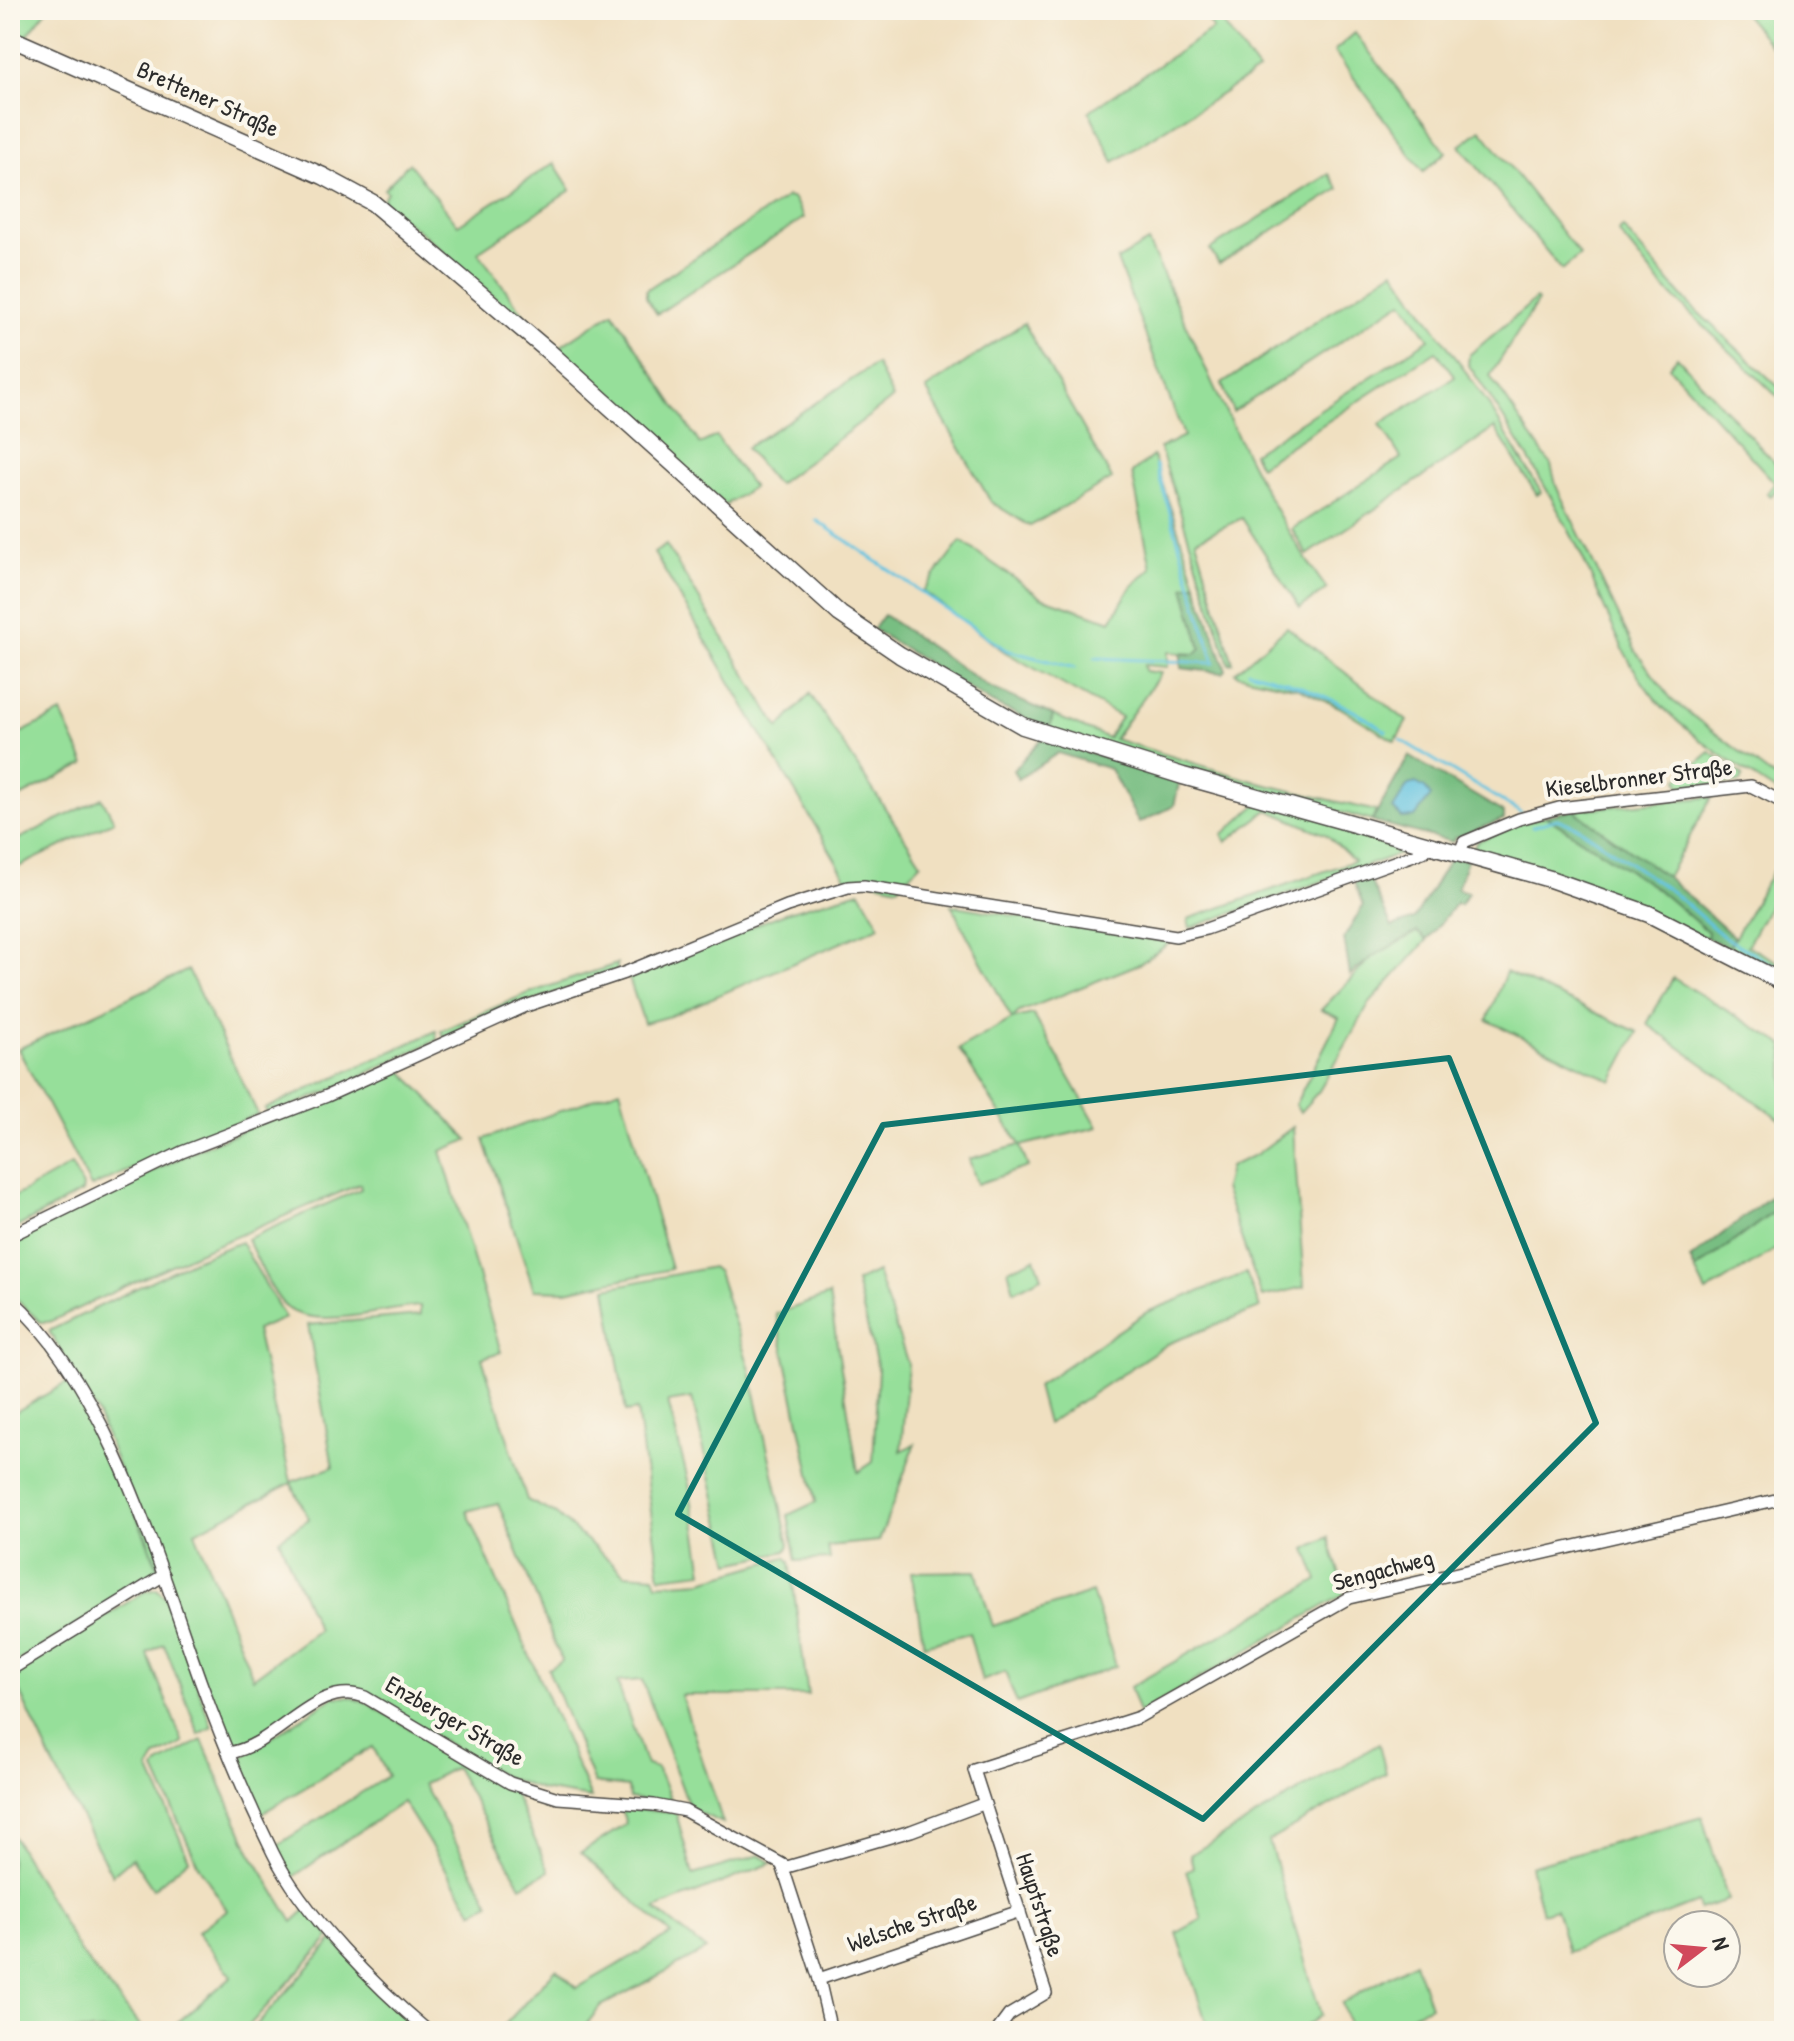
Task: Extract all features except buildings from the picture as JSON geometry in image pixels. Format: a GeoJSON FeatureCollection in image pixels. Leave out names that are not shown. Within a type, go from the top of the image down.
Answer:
{"type":"FeatureCollection","features":[{"type":"Feature","properties":{"kind":"main road","name":"Brettener Straße"},"geometry":{"type":"LineString","coordinates":[[10,38],[323,176],[384,210],[547,350],[829,604],[900,655],[1023,726],[1565,884],[1649,914],[1784,983]]}},
{"type":"Feature","properties":{"kind":"street","name":"Kieselbronner Straße"},"geometry":{"type":"LineString","coordinates":[[1460,852],[1464,842],[1519,819],[1559,808],[1751,786],[1784,803]]}},
{"type":"Feature","properties":{"kind":"street"},"geometry":{"type":"LineString","coordinates":[[10,1236],[182,1152],[327,1096],[462,1033],[624,973],[787,906],[848,887],[864,886],[1176,936],[1306,895],[1425,851],[1431,844]]}},
{"type":"Feature","properties":{"kind":"street"},"geometry":{"type":"LineString","coordinates":[[10,1298],[42,1330],[74,1379],[121,1470],[164,1575],[229,1753],[288,1880],[367,1973],[428,2031]]}},
{"type":"Feature","properties":{"kind":"street","name":"Sengachweg"},"geometry":{"type":"LineString","coordinates":[[974,1770],[1139,1717],[1349,1598],[1784,1498]]}},
{"type":"Feature","properties":{"kind":"street"},"geometry":{"type":"LineString","coordinates":[[10,1670],[164,1575]]}},
{"type":"Feature","properties":{"kind":"street","name":"Enzberger Straße"},"geometry":{"type":"LineString","coordinates":[[229,1753],[262,1741],[323,1697],[348,1691],[365,1697],[510,1783],[558,1798],[654,1805],[685,1811],[758,1848],[782,1865]]}},
{"type":"Feature","properties":{"kind":"street","name":"Hauptstraße"},"geometry":{"type":"LineString","coordinates":[[974,1770],[1046,1993],[1009,2015],[997,2031]]}},
{"type":"Feature","properties":{"kind":"street"},"geometry":{"type":"LineString","coordinates":[[831,2031],[819,1979],[782,1865],[794,1867],[983,1804]]}},
{"type":"Feature","properties":{"kind":"street","name":"Welsche Straße"},"geometry":{"type":"LineString","coordinates":[[819,1979],[1020,1911]]}},
{"type":"Feature","properties":{"kind":"highlighted area"},"geometry":{"type":"Polygon","coordinates":[[[1449,1058],[1596,1423],[1203,1819],[678,1514],[883,1125],[1449,1058]]]}},
{"type":"Feature","properties":{"kind":"green space"},"geometry":{"type":"Polygon","coordinates":[[[10,10],[47,10],[25,38],[10,32],[10,10]]]}},
{"type":"Feature","properties":{"kind":"green space"},"geometry":{"type":"Polygon","coordinates":[[[1203,10],[1213,10],[1258,71],[1114,162],[1089,111],[1213,29],[1203,10]]]}},
{"type":"Feature","properties":{"kind":"green space"},"geometry":{"type":"Polygon","coordinates":[[[1741,10],[1784,10],[1784,62],[1741,10]]]}},
{"type":"Feature","properties":{"kind":"green space"},"geometry":{"type":"Polygon","coordinates":[[[1355,33],[1446,152],[1423,172],[1334,51],[1355,33]]]}},
{"type":"Feature","properties":{"kind":"green space"},"geometry":{"type":"Polygon","coordinates":[[[1481,130],[1580,255],[1562,270],[1460,146],[1481,130]]]}},
{"type":"Feature","properties":{"kind":"green space"},"geometry":{"type":"Polygon","coordinates":[[[409,163],[458,225],[554,163],[571,190],[478,252],[545,343],[428,238],[381,202],[387,192],[384,189],[409,163]]]}},
{"type":"Feature","properties":{"kind":"green space"},"geometry":{"type":"Polygon","coordinates":[[[1329,174],[1339,189],[1219,264],[1210,249],[1329,174]]]}},
{"type":"Feature","properties":{"kind":"green space"},"geometry":{"type":"Polygon","coordinates":[[[787,197],[794,199],[804,218],[657,314],[646,297],[646,290],[787,197]]]}},
{"type":"Feature","properties":{"kind":"green space"},"geometry":{"type":"Polygon","coordinates":[[[1623,228],[1687,302],[1784,392],[1784,403],[1663,287],[1618,232],[1623,228]]]}},
{"type":"Feature","properties":{"kind":"green space"},"geometry":{"type":"Polygon","coordinates":[[[1148,242],[1252,465],[1275,509],[1327,589],[1300,608],[1242,518],[1196,540],[1233,663],[1229,664],[1160,448],[1184,436],[1117,260],[1148,242]]]}},
{"type":"Feature","properties":{"kind":"green space"},"geometry":{"type":"Polygon","coordinates":[[[1394,270],[1487,402],[1541,492],[1537,495],[1495,428],[1307,555],[1292,529],[1401,458],[1380,424],[1455,377],[1436,351],[1259,466],[1253,453],[1429,339],[1403,301],[1233,412],[1222,384],[1394,270]]]}},
{"type":"Feature","properties":{"kind":"green space"},"geometry":{"type":"Polygon","coordinates":[[[1536,299],[1538,301],[1490,376],[1551,465],[1557,488],[1636,652],[1673,701],[1784,785],[1784,797],[1686,728],[1644,685],[1622,647],[1577,546],[1552,499],[1468,364],[1469,355],[1536,299]]]}},
{"type":"Feature","properties":{"kind":"green space"},"geometry":{"type":"Polygon","coordinates":[[[613,312],[700,444],[716,436],[753,487],[725,505],[558,352],[564,344],[613,312]]]}},
{"type":"Feature","properties":{"kind":"green space"},"geometry":{"type":"Polygon","coordinates":[[[1024,323],[1112,479],[1030,526],[991,502],[926,389],[1024,323]]]}},
{"type":"Feature","properties":{"kind":"green space"},"geometry":{"type":"Polygon","coordinates":[[[1677,357],[1784,473],[1784,481],[1771,496],[1767,493],[1775,483],[1669,367],[1677,357]]]}},
{"type":"Feature","properties":{"kind":"green space"},"geometry":{"type":"Polygon","coordinates":[[[876,364],[893,398],[778,484],[773,481],[746,448],[876,364]]]}},
{"type":"Feature","properties":{"kind":"green space"},"geometry":{"type":"Polygon","coordinates":[[[1153,456],[1196,583],[1185,588],[1201,648],[1196,654],[1168,652],[1168,667],[1144,665],[1145,671],[1161,673],[1114,739],[1263,784],[1376,811],[1372,821],[1049,729],[1053,715],[1108,738],[1121,717],[1005,652],[923,591],[961,541],[1041,597],[1111,621],[1131,587],[1151,568],[1132,473],[1153,456]]]}},
{"type":"Feature","properties":{"kind":"green space"},"geometry":{"type":"Polygon","coordinates":[[[666,545],[779,728],[810,694],[921,863],[898,887],[853,877],[848,881],[654,553],[666,545]]]}},
{"type":"Feature","properties":{"kind":"green space"},"geometry":{"type":"Polygon","coordinates":[[[1196,583],[1226,670],[1223,673],[1181,668],[1181,654],[1195,654],[1201,648],[1184,587],[1196,583]]]}},
{"type":"Feature","properties":{"kind":"green space"},"geometry":{"type":"Polygon","coordinates":[[[884,615],[989,687],[1053,715],[1049,729],[992,703],[873,629],[884,615]]]}},
{"type":"Feature","properties":{"kind":"green space"},"geometry":{"type":"Polygon","coordinates":[[[1287,627],[1407,721],[1395,741],[1339,707],[1299,688],[1235,672],[1287,627]]]}},
{"type":"Feature","properties":{"kind":"green space"},"geometry":{"type":"Polygon","coordinates":[[[61,713],[85,764],[10,802],[10,738],[61,713]]]}},
{"type":"Feature","properties":{"kind":"green space"},"geometry":{"type":"Polygon","coordinates":[[[1042,739],[1180,779],[1174,806],[1139,823],[1110,769],[1058,753],[1018,779],[1013,770],[1042,739]]]}},
{"type":"Feature","properties":{"kind":"green space"},"geometry":{"type":"Polygon","coordinates":[[[1710,752],[1743,776],[1741,782],[1681,788],[1678,779],[1710,752]]]}},
{"type":"Feature","properties":{"kind":"green space"},"geometry":{"type":"Polygon","coordinates":[[[1409,756],[1504,813],[1504,819],[1454,838],[1453,842],[1372,821],[1409,756]]]}},
{"type":"Feature","properties":{"kind":"green space"},"geometry":{"type":"Polygon","coordinates":[[[1712,797],[1667,877],[1573,810],[1712,797]]]}},
{"type":"Feature","properties":{"kind":"green space"},"geometry":{"type":"Polygon","coordinates":[[[102,798],[114,821],[10,871],[10,843],[102,798]]]}},
{"type":"Feature","properties":{"kind":"green space"},"geometry":{"type":"Polygon","coordinates":[[[1261,801],[1422,846],[1190,928],[1188,919],[1354,861],[1327,835],[1268,810],[1226,842],[1222,835],[1261,801]]]}},
{"type":"Feature","properties":{"kind":"green space"},"geometry":{"type":"Polygon","coordinates":[[[1573,810],[1667,877],[1734,937],[1729,948],[1707,938],[1708,932],[1656,888],[1545,816],[1573,810]]]}},
{"type":"Feature","properties":{"kind":"green space"},"geometry":{"type":"Polygon","coordinates":[[[1545,816],[1656,888],[1709,932],[1707,938],[1474,848],[1476,842],[1514,825],[1545,816]]]}},
{"type":"Feature","properties":{"kind":"green space"},"geometry":{"type":"Polygon","coordinates":[[[1784,851],[1784,879],[1747,946],[1784,965],[1784,977],[1729,948],[1784,851]]]}},
{"type":"Feature","properties":{"kind":"green space"},"geometry":{"type":"Polygon","coordinates":[[[1451,857],[1467,860],[1457,889],[1468,893],[1460,905],[1456,903],[1427,940],[1417,932],[1372,957],[1350,975],[1344,938],[1363,906],[1354,882],[1368,876],[1392,927],[1414,919],[1451,857]]]}},
{"type":"Feature","properties":{"kind":"green space"},"geometry":{"type":"Polygon","coordinates":[[[860,891],[880,926],[670,1016],[644,1023],[629,978],[632,973],[788,912],[860,891]]]}},
{"type":"Feature","properties":{"kind":"green space"},"geometry":{"type":"Polygon","coordinates":[[[951,905],[1171,942],[1139,964],[1019,1012],[1012,1019],[951,905]]]}},
{"type":"Feature","properties":{"kind":"green space"},"geometry":{"type":"Polygon","coordinates":[[[1417,932],[1427,940],[1370,1003],[1319,1091],[1300,1112],[1295,1105],[1339,1018],[1321,1010],[1372,957],[1417,932]]]}},
{"type":"Feature","properties":{"kind":"green space"},"geometry":{"type":"Polygon","coordinates":[[[617,964],[617,971],[520,1005],[444,1037],[441,1031],[526,994],[617,964]]]}},
{"type":"Feature","properties":{"kind":"green space"},"geometry":{"type":"Polygon","coordinates":[[[188,970],[258,1114],[91,1187],[18,1049],[188,970]]]}},
{"type":"Feature","properties":{"kind":"green space"},"geometry":{"type":"Polygon","coordinates":[[[1506,972],[1638,1032],[1612,1081],[1487,1020],[1506,972]]]}},
{"type":"Feature","properties":{"kind":"green space"},"geometry":{"type":"Polygon","coordinates":[[[1673,978],[1784,1045],[1784,1122],[1647,1024],[1673,978]]]}},
{"type":"Feature","properties":{"kind":"green space"},"geometry":{"type":"Polygon","coordinates":[[[1033,1014],[1098,1127],[1020,1146],[1028,1167],[977,1184],[969,1159],[1020,1145],[959,1049],[1012,1019],[1033,1014]]]}},
{"type":"Feature","properties":{"kind":"green space"},"geometry":{"type":"Polygon","coordinates":[[[436,1031],[437,1040],[327,1092],[269,1115],[265,1109],[436,1031]]]}},
{"type":"Feature","properties":{"kind":"green space"},"geometry":{"type":"Polygon","coordinates":[[[398,1067],[468,1140],[441,1151],[501,1352],[482,1358],[527,1500],[556,1514],[625,1574],[654,1576],[657,1584],[702,1581],[786,1557],[790,1562],[808,1695],[681,1695],[723,1823],[690,1809],[642,1680],[617,1682],[646,1765],[657,1768],[673,1804],[629,1798],[628,1787],[594,1783],[548,1669],[562,1661],[498,1503],[467,1511],[591,1798],[541,1790],[502,1776],[353,1687],[336,1686],[249,1743],[235,1744],[225,1734],[96,1411],[49,1331],[194,1260],[241,1242],[285,1318],[256,1330],[291,1482],[333,1467],[308,1325],[420,1315],[420,1306],[329,1318],[295,1312],[283,1304],[273,1289],[247,1239],[361,1189],[360,1184],[195,1254],[49,1322],[40,1322],[10,1293],[10,1241],[198,1149],[398,1067]],[[291,1483],[195,1532],[253,1678],[318,1630],[279,1539],[309,1519],[291,1483]]]}},
{"type":"Feature","properties":{"kind":"green space"},"geometry":{"type":"Polygon","coordinates":[[[620,1089],[671,1269],[566,1291],[534,1290],[484,1139],[620,1089]]]}},
{"type":"Feature","properties":{"kind":"green space"},"geometry":{"type":"Polygon","coordinates":[[[1293,1127],[1304,1287],[1262,1297],[1224,1189],[1229,1167],[1257,1154],[1293,1127]]]}},
{"type":"Feature","properties":{"kind":"green space"},"geometry":{"type":"Polygon","coordinates":[[[71,1165],[83,1186],[82,1192],[10,1231],[10,1199],[71,1165]]]}},
{"type":"Feature","properties":{"kind":"green space"},"geometry":{"type":"Polygon","coordinates":[[[1784,1186],[1784,1204],[1695,1270],[1690,1259],[1784,1186]]]}},
{"type":"Feature","properties":{"kind":"green space"},"geometry":{"type":"Polygon","coordinates":[[[1784,1204],[1784,1244],[1706,1292],[1695,1270],[1784,1204]]]}},
{"type":"Feature","properties":{"kind":"green space"},"geometry":{"type":"Polygon","coordinates":[[[1035,1258],[1042,1277],[1014,1291],[1008,1270],[1035,1258]]]}},
{"type":"Feature","properties":{"kind":"green space"},"geometry":{"type":"Polygon","coordinates":[[[712,1267],[718,1272],[749,1366],[789,1545],[786,1551],[730,1563],[692,1398],[668,1402],[689,1484],[703,1572],[660,1577],[637,1410],[626,1412],[606,1288],[712,1267]]]}},
{"type":"Feature","properties":{"kind":"green space"},"geometry":{"type":"Polygon","coordinates":[[[877,1272],[908,1364],[901,1451],[915,1444],[879,1541],[828,1546],[830,1559],[796,1561],[788,1515],[816,1502],[776,1314],[829,1295],[858,1472],[873,1462],[878,1369],[856,1282],[877,1272]]]}},
{"type":"Feature","properties":{"kind":"green space"},"geometry":{"type":"Polygon","coordinates":[[[1246,1273],[1260,1308],[1167,1344],[1047,1424],[1037,1386],[1147,1312],[1246,1273]]]}},
{"type":"Feature","properties":{"kind":"green space"},"geometry":{"type":"Polygon","coordinates":[[[70,1381],[137,1517],[158,1568],[156,1576],[10,1666],[10,1415],[70,1381]]]}},
{"type":"Feature","properties":{"kind":"green space"},"geometry":{"type":"Polygon","coordinates":[[[1328,1537],[1344,1588],[1343,1595],[1139,1713],[1130,1687],[1318,1580],[1306,1549],[1328,1537]]]}},
{"type":"Feature","properties":{"kind":"green space"},"geometry":{"type":"Polygon","coordinates":[[[976,1571],[993,1626],[1092,1592],[1116,1666],[1017,1703],[1005,1672],[982,1681],[969,1633],[924,1645],[911,1572],[976,1571]]]}},
{"type":"Feature","properties":{"kind":"green space"},"geometry":{"type":"Polygon","coordinates":[[[157,1589],[166,1598],[212,1727],[199,1734],[164,1644],[147,1653],[183,1743],[156,1757],[149,1769],[189,1859],[153,1889],[132,1858],[112,1875],[57,1772],[12,1676],[144,1592],[157,1589]]]}},
{"type":"Feature","properties":{"kind":"green space"},"geometry":{"type":"Polygon","coordinates":[[[334,1697],[350,1697],[367,1703],[512,1789],[549,1871],[521,1886],[455,1767],[423,1784],[490,1903],[473,1912],[403,1802],[291,1878],[274,1847],[388,1776],[373,1747],[259,1815],[236,1761],[334,1697]]]}},
{"type":"Feature","properties":{"kind":"green space"},"geometry":{"type":"Polygon","coordinates":[[[202,1740],[250,1851],[293,1922],[308,1908],[330,1937],[244,2031],[189,2031],[178,2022],[232,1976],[197,1932],[227,1910],[199,1867],[155,1770],[159,1764],[202,1740]]]}},
{"type":"Feature","properties":{"kind":"green space"},"geometry":{"type":"Polygon","coordinates":[[[1379,1744],[1386,1773],[1269,1841],[1321,2015],[1299,2031],[1209,2031],[1177,1933],[1202,1919],[1186,1871],[1193,1867],[1190,1855],[1379,1744]]]}},
{"type":"Feature","properties":{"kind":"green space"},"geometry":{"type":"Polygon","coordinates":[[[621,1808],[676,1813],[693,1875],[760,1855],[772,1863],[655,1909],[706,1950],[601,2006],[581,2031],[499,2031],[556,1969],[577,1988],[671,1934],[581,1853],[626,1824],[621,1808]]]}},
{"type":"Feature","properties":{"kind":"green space"},"geometry":{"type":"Polygon","coordinates":[[[1702,1817],[1728,1900],[1699,1909],[1697,1902],[1679,1909],[1662,1909],[1662,1916],[1568,1952],[1556,1909],[1542,1913],[1530,1866],[1702,1817]]]}},
{"type":"Feature","properties":{"kind":"green space"},"geometry":{"type":"Polygon","coordinates":[[[10,1831],[80,1952],[145,2031],[10,2031],[10,1831]]]}},
{"type":"Feature","properties":{"kind":"green space"},"geometry":{"type":"Polygon","coordinates":[[[333,1940],[422,2031],[251,2031],[333,1940]]]}},
{"type":"Feature","properties":{"kind":"green space"},"geometry":{"type":"Polygon","coordinates":[[[1415,1962],[1430,2006],[1376,2031],[1351,2031],[1342,2003],[1415,1962]]]}},
{"type":"Feature","properties":{"kind":"water"},"geometry":{"type":"Polygon","coordinates":[[[1416,783],[1431,796],[1415,817],[1402,818],[1393,809],[1408,785],[1416,783]]]}},
{"type":"Feature","properties":{"kind":"waterway"},"geometry":{"type":"LineString","coordinates":[[1095,658],[1214,663],[1156,465]]}},
{"type":"Feature","properties":{"kind":"waterway"},"geometry":{"type":"LineString","coordinates":[[816,520],[1006,650],[1075,668]]}},
{"type":"Feature","properties":{"kind":"waterway"},"geometry":{"type":"LineString","coordinates":[[1248,671],[1320,694],[1386,731]]}},
{"type":"Feature","properties":{"kind":"waterway"},"geometry":{"type":"LineString","coordinates":[[1401,740],[1520,812]]}},
{"type":"Feature","properties":{"kind":"waterway"},"geometry":{"type":"LineString","coordinates":[[1532,827],[1557,819],[1579,828],[1672,892],[1723,936],[1784,972]]}}]}
